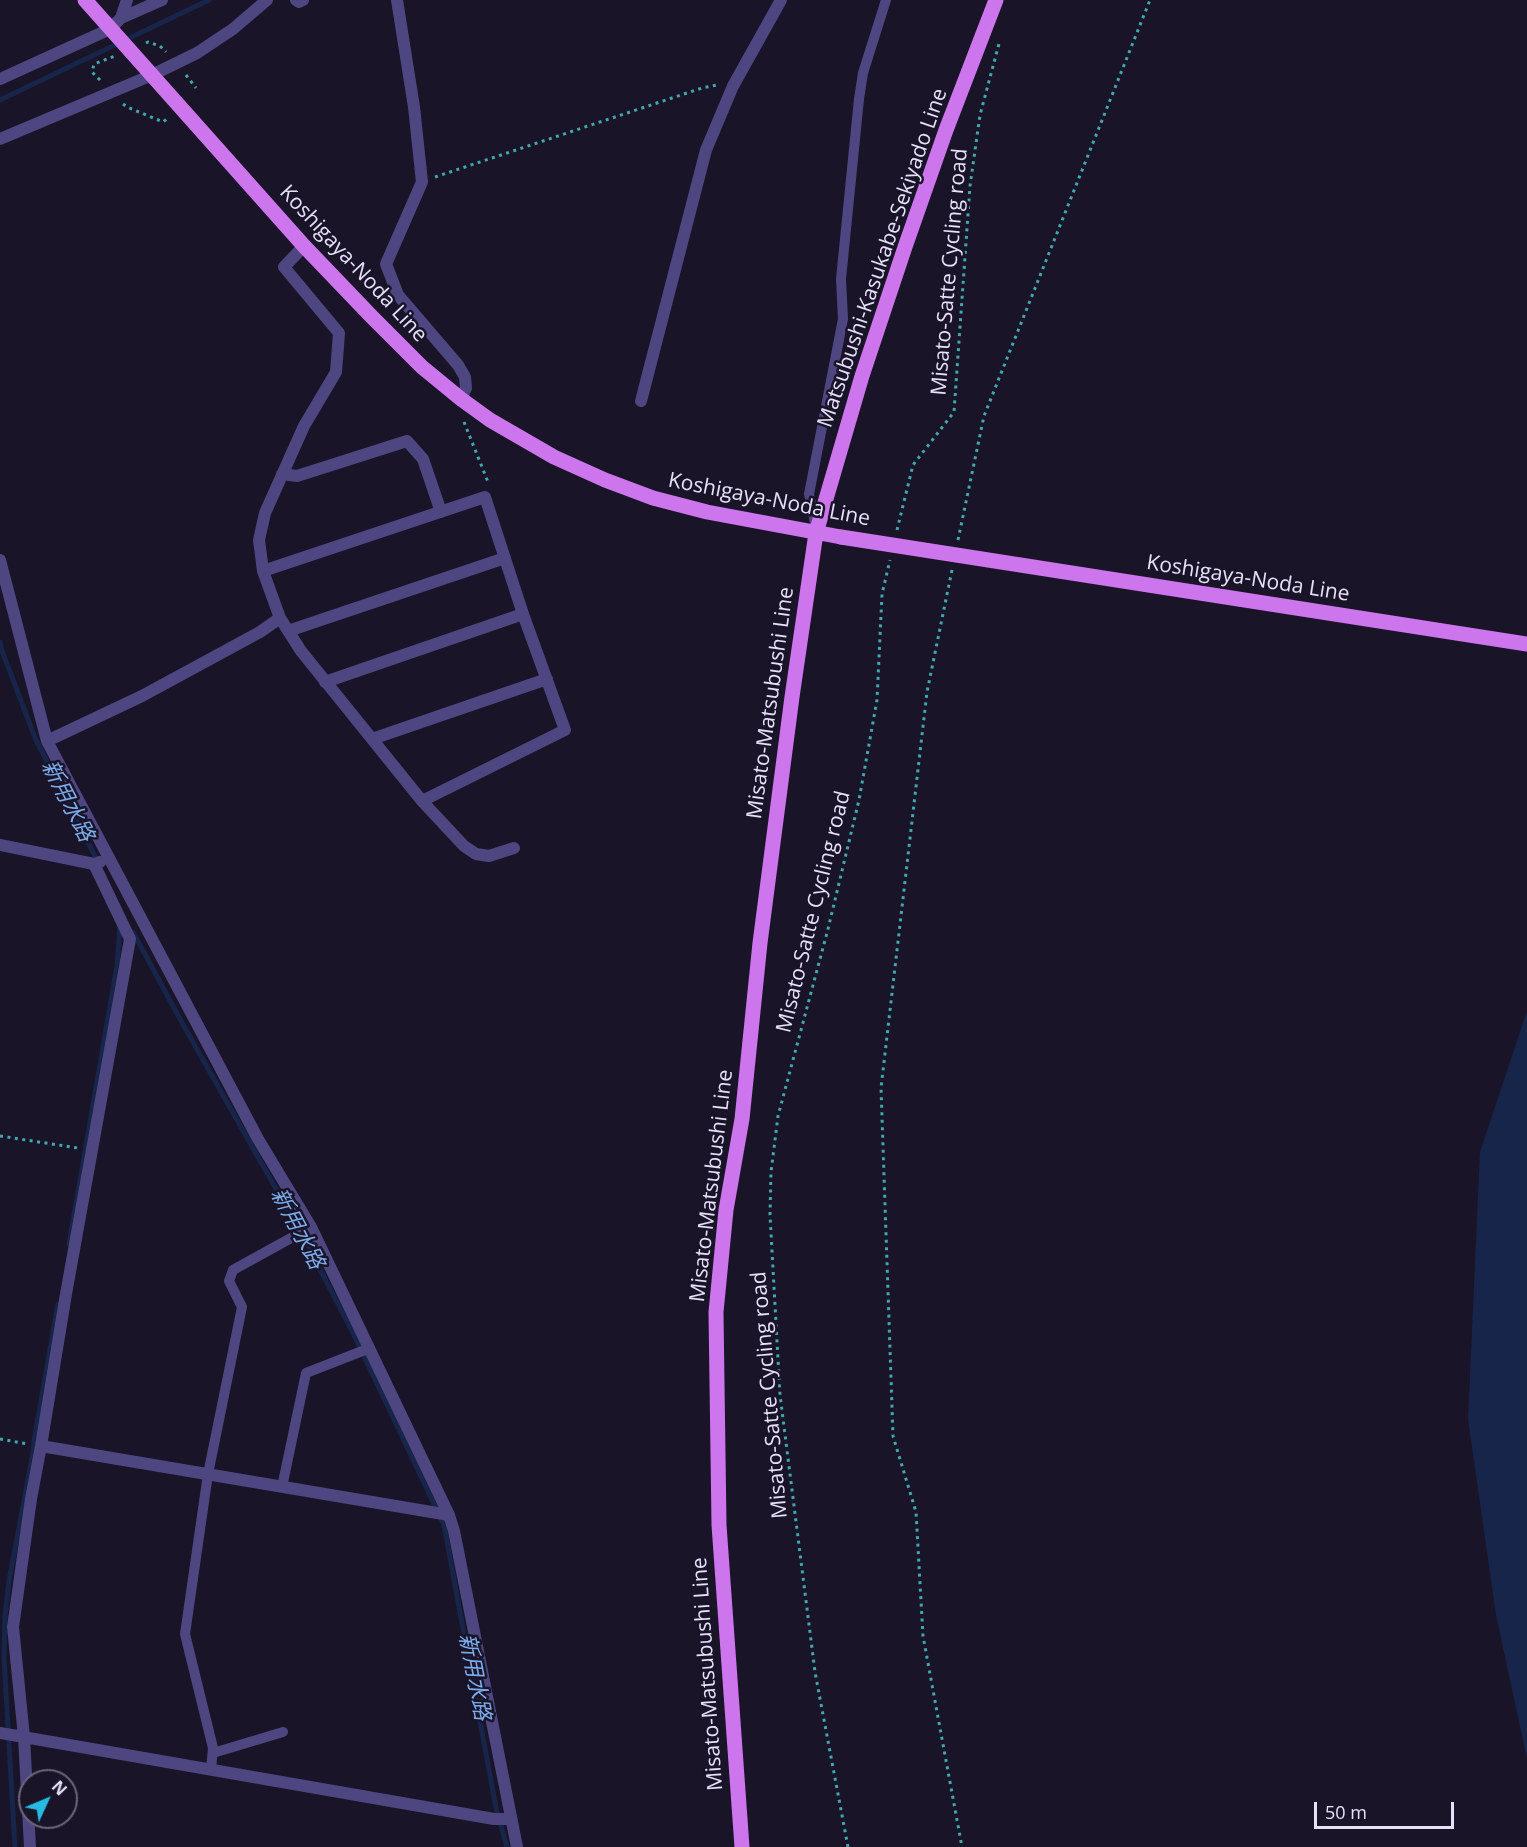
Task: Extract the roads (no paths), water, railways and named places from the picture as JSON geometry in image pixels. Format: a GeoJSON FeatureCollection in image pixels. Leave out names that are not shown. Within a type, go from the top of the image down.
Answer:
{"type":"FeatureCollection","features":[{"type":"Feature","properties":{"kind":"main road","name":"Koshigaya-Noda Line"},"geometry":{"type":"LineString","coordinates":[[85,0],[116,23],[152,75],[304,246],[422,367],[490,420],[554,457],[605,480],[653,498],[707,512],[816,533],[1527,644]]}},
{"type":"Feature","properties":{"kind":"main road","name":"Matsubushi-Kasukabe-Sekiyado Line"},"geometry":{"type":"LineString","coordinates":[[816,533],[862,376],[905,247],[946,130],[996,0]]}},
{"type":"Feature","properties":{"kind":"main road","name":"Misato-Matsubushi Line"},"geometry":{"type":"LineString","coordinates":[[742,1847],[719,1525],[716,1312],[726,1210],[743,1108],[765,909],[816,533]]}},
{"type":"Feature","properties":{"kind":"street"},"geometry":{"type":"LineString","coordinates":[[116,23],[127,0]]}},
{"type":"Feature","properties":{"kind":"street"},"geometry":{"type":"LineString","coordinates":[[0,79],[162,0]]}},
{"type":"Feature","properties":{"kind":"street"},"geometry":{"type":"LineString","coordinates":[[0,139],[152,75],[197,52],[224,35],[267,0]]}},
{"type":"Feature","properties":{"kind":"street"},"geometry":{"type":"LineString","coordinates":[[296,0],[299,2],[303,0]]}},
{"type":"Feature","properties":{"kind":"street"},"geometry":{"type":"LineString","coordinates":[[397,0],[414,106],[422,182],[386,264],[398,295],[465,376],[466,388],[461,399]]}},
{"type":"Feature","properties":{"kind":"street"},"geometry":{"type":"LineString","coordinates":[[641,401],[706,150],[733,86],[781,0]]}},
{"type":"Feature","properties":{"kind":"street"},"geometry":{"type":"LineString","coordinates":[[304,246],[284,267],[339,333],[336,372],[304,426],[265,513],[259,540],[263,571],[280,618],[301,651],[422,801],[464,846],[476,854],[489,856],[514,848]]}},
{"type":"Feature","properties":{"kind":"street"},"geometry":{"type":"LineString","coordinates":[[282,474],[297,476],[407,441],[423,459],[441,512]]}},
{"type":"Feature","properties":{"kind":"street"},"geometry":{"type":"LineString","coordinates":[[263,571],[485,497],[523,614],[565,730],[422,801]]}},
{"type":"Feature","properties":{"kind":"street"},"geometry":{"type":"LineString","coordinates":[[288,631],[505,558]]}},
{"type":"Feature","properties":{"kind":"street"},"geometry":{"type":"LineString","coordinates":[[0,560],[47,741],[258,1139],[311,1227],[449,1515],[454,1531],[503,1819],[517,1847]]}},
{"type":"Feature","properties":{"kind":"street"},"geometry":{"type":"LineString","coordinates":[[325,682],[523,614]]}},
{"type":"Feature","properties":{"kind":"street"},"geometry":{"type":"LineString","coordinates":[[47,741],[142,696],[260,632],[280,618]]}},
{"type":"Feature","properties":{"kind":"street"},"geometry":{"type":"LineString","coordinates":[[372,739],[547,679]]}},
{"type":"Feature","properties":{"kind":"street"},"geometry":{"type":"LineString","coordinates":[[0,845],[94,864],[110,860]]}},
{"type":"Feature","properties":{"kind":"street"},"geometry":{"type":"LineString","coordinates":[[30,1847],[24,1737],[12,1627],[31,1499],[130,939],[94,864]]}},
{"type":"Feature","properties":{"kind":"street"},"geometry":{"type":"LineString","coordinates":[[41,1446],[449,1515]]}},
{"type":"Feature","properties":{"kind":"street"},"geometry":{"type":"LineString","coordinates":[[0,1732],[503,1819]]}},
{"type":"Feature","properties":{"kind":"lane"},"geometry":{"type":"LineString","coordinates":[[816,533],[809,494],[843,319],[841,279],[858,99],[863,73],[886,0]]}},
{"type":"Feature","properties":{"kind":"lane"},"geometry":{"type":"LineString","coordinates":[[211,1769],[213,1748],[185,1634],[208,1474],[242,1307],[229,1281],[233,1270],[311,1227]]}},
{"type":"Feature","properties":{"kind":"lane"},"geometry":{"type":"LineString","coordinates":[[282,1487],[306,1373],[370,1348]]}},
{"type":"Feature","properties":{"kind":"lane"},"geometry":{"type":"LineString","coordinates":[[213,1753],[284,1732]]}},
{"type":"Feature","properties":{"kind":"water"},"geometry":{"type":"Polygon","coordinates":[[[1527,1011],[1527,1759],[1496,1615],[1468,1419],[1480,1152],[1527,1011]]]}},
{"type":"Feature","properties":{"kind":"waterway"},"geometry":{"type":"LineString","coordinates":[[0,100],[209,0]]}},
{"type":"Feature","properties":{"kind":"waterway","name":"新用水路"},"geometry":{"type":"LineString","coordinates":[[0,642],[36,740],[98,862]]}},
{"type":"Feature","properties":{"kind":"waterway"},"geometry":{"type":"LineString","coordinates":[[69,1244],[117,966],[120,925]]}},
{"type":"Feature","properties":{"kind":"waterway","name":"新用水路"},"geometry":{"type":"LineString","coordinates":[[133,932],[306,1242],[353,1333],[444,1525],[496,1808],[507,1847]]}},
{"type":"Feature","properties":{"kind":"waterway"},"geometry":{"type":"LineString","coordinates":[[15,1847],[4,1658],[5,1616],[9,1581],[58,1304]]}}]}
